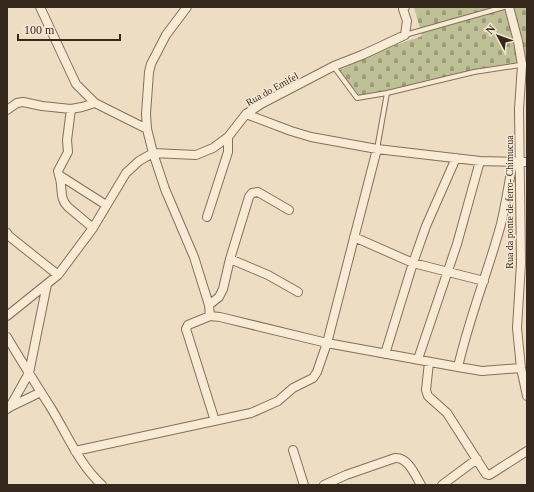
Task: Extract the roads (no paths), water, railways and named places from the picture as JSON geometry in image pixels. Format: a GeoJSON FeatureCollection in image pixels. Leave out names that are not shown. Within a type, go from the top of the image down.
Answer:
{"type":"FeatureCollection","features":[{"type":"Feature","properties":{"kind":"street"},"geometry":{"type":"LineString","coordinates":[[40,7],[76,84],[95,103],[147,129]]}},
{"type":"Feature","properties":{"kind":"street"},"geometry":{"type":"LineString","coordinates":[[187,7],[166,34],[151,64],[146,114],[147,129],[165,189],[194,257],[209,305],[210,316]]}},
{"type":"Feature","properties":{"kind":"street","name":"Rua da ponte de ferro- Chimucua"},"geometry":{"type":"LineString","coordinates":[[509,7],[524,65],[519,109],[524,259],[517,328],[521,368],[527,396]]}},
{"type":"Feature","properties":{"kind":"street"},"geometry":{"type":"LineString","coordinates":[[403,8],[407,21],[405,35]]}},
{"type":"Feature","properties":{"kind":"street","name":"Rua do Emifel"},"geometry":{"type":"LineString","coordinates":[[153,153],[196,155],[213,148],[228,137],[246,114],[261,104],[334,66],[405,35]]}},
{"type":"Feature","properties":{"kind":"street"},"geometry":{"type":"LineString","coordinates":[[8,107],[23,102],[42,106],[71,109],[82,108],[95,103]]}},
{"type":"Feature","properties":{"kind":"street"},"geometry":{"type":"LineString","coordinates":[[71,109],[67,140],[68,152],[58,171],[61,183],[61,195],[64,203],[93,228]]}},
{"type":"Feature","properties":{"kind":"street"},"geometry":{"type":"LineString","coordinates":[[246,114],[311,137],[377,149],[480,161],[520,161],[484,281],[474,307],[458,367]]}},
{"type":"Feature","properties":{"kind":"street"},"geometry":{"type":"LineString","coordinates":[[207,217],[228,152],[228,137]]}},
{"type":"Feature","properties":{"kind":"street"},"geometry":{"type":"LineString","coordinates":[[75,451],[251,412],[278,401],[293,388],[313,378],[318,372],[327,343],[377,149]]}},
{"type":"Feature","properties":{"kind":"street"},"geometry":{"type":"LineString","coordinates":[[7,316],[58,275],[93,228],[126,173],[153,153]]}},
{"type":"Feature","properties":{"kind":"street"},"geometry":{"type":"LineString","coordinates":[[385,354],[413,262],[426,226],[456,158]]}},
{"type":"Feature","properties":{"kind":"street"},"geometry":{"type":"LineString","coordinates":[[418,359],[457,244],[480,161]]}},
{"type":"Feature","properties":{"kind":"street"},"geometry":{"type":"LineString","coordinates":[[59,175],[106,205]]}},
{"type":"Feature","properties":{"kind":"street"},"geometry":{"type":"LineString","coordinates":[[209,305],[219,297],[224,289],[230,259],[247,201],[252,193],[258,192],[288,210]]}},
{"type":"Feature","properties":{"kind":"street"},"geometry":{"type":"LineString","coordinates":[[7,232],[9,236],[58,275]]}},
{"type":"Feature","properties":{"kind":"street"},"geometry":{"type":"LineString","coordinates":[[354,237],[413,262],[484,281]]}},
{"type":"Feature","properties":{"kind":"street"},"geometry":{"type":"LineString","coordinates":[[230,259],[268,275],[298,292]]}},
{"type":"Feature","properties":{"kind":"street"},"geometry":{"type":"LineString","coordinates":[[9,408],[29,373],[47,284]]}},
{"type":"Feature","properties":{"kind":"street"},"geometry":{"type":"LineString","coordinates":[[215,421],[186,330],[188,325],[210,316],[225,318],[327,343],[458,367],[482,371],[521,368]]}},
{"type":"Feature","properties":{"kind":"street"},"geometry":{"type":"LineString","coordinates":[[7,337],[52,409],[75,451],[92,476],[102,485]]}},
{"type":"Feature","properties":{"kind":"street"},"geometry":{"type":"LineString","coordinates":[[429,362],[426,390],[428,396],[446,414],[486,474],[489,475],[527,452]]}},
{"type":"Feature","properties":{"kind":"street"},"geometry":{"type":"LineString","coordinates":[[9,408],[41,392]]}},
{"type":"Feature","properties":{"kind":"street"},"geometry":{"type":"LineString","coordinates":[[293,450],[304,485]]}},
{"type":"Feature","properties":{"kind":"street"},"geometry":{"type":"LineString","coordinates":[[324,485],[346,474],[399,458],[406,461],[421,485]]}},
{"type":"Feature","properties":{"kind":"street"},"geometry":{"type":"LineString","coordinates":[[442,485],[477,459]]}},
{"type":"Feature","properties":{"kind":"lane"},"geometry":{"type":"LineString","coordinates":[[405,35],[504,7]]}},
{"type":"Feature","properties":{"kind":"lane"},"geometry":{"type":"LineString","coordinates":[[334,66],[357,98],[387,93],[474,72],[524,65]]}},
{"type":"Feature","properties":{"kind":"lane"},"geometry":{"type":"LineString","coordinates":[[377,149],[387,93]]}}]}
